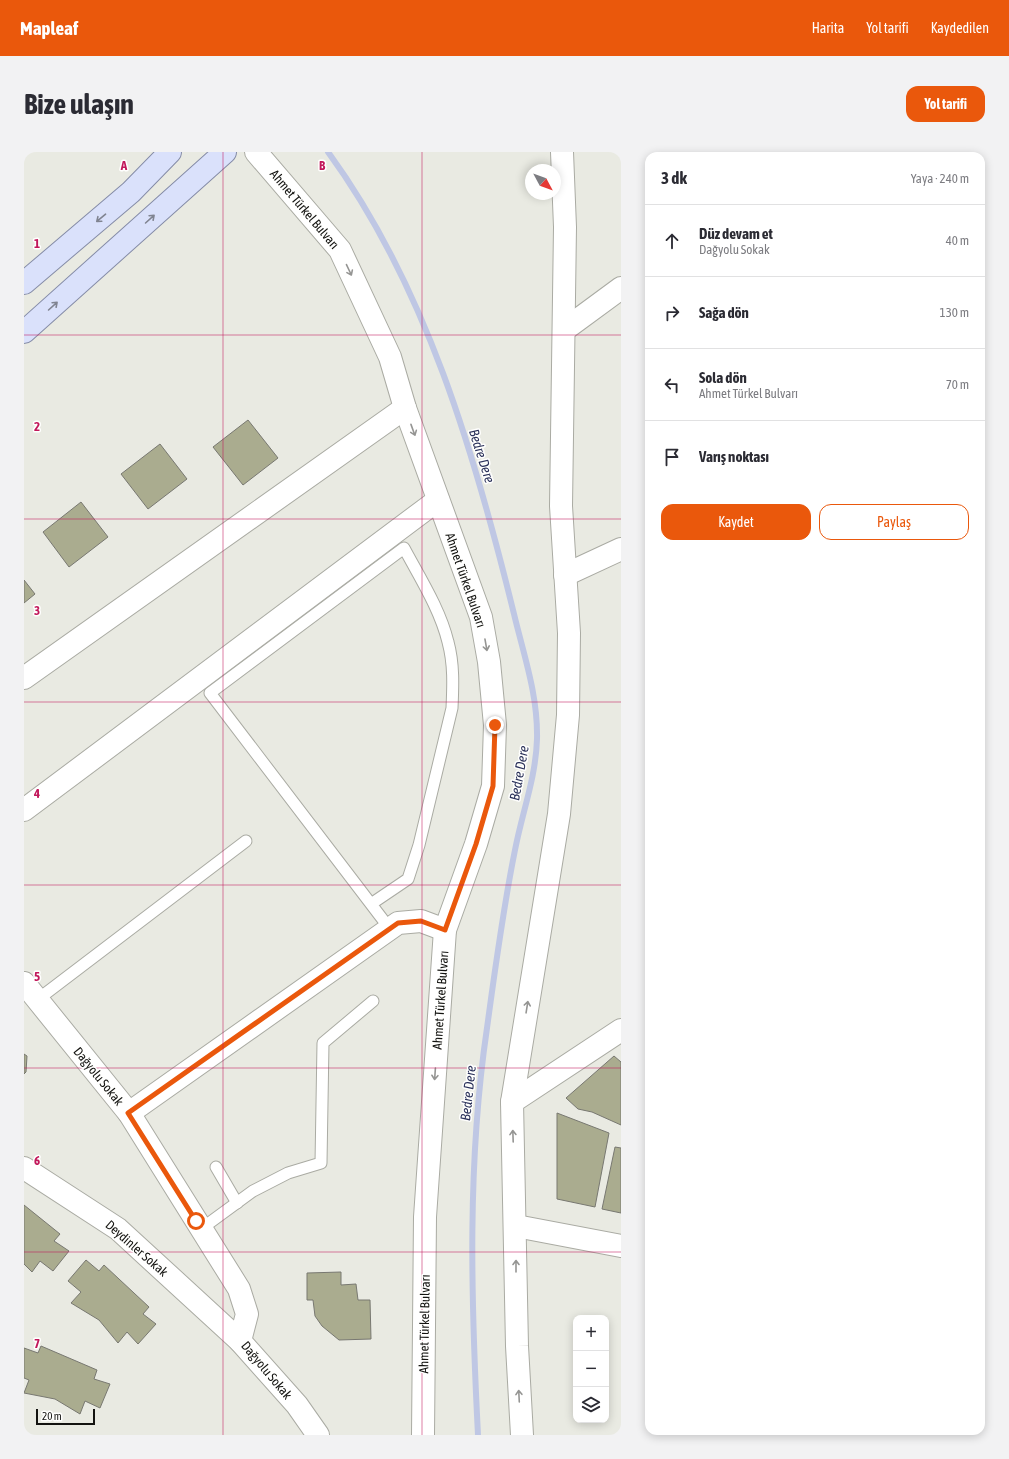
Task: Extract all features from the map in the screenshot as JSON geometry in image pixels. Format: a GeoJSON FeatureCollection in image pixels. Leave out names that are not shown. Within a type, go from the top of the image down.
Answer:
{"type":"FeatureCollection","features":[{"type":"Feature","properties":{"kind":"main road"},"geometry":{"type":"LineString","coordinates":[[24,283],[131,192],[170,152]]}},
{"type":"Feature","properties":{"kind":"main road"},"geometry":{"type":"LineString","coordinates":[[24,332],[225,152]]}},
{"type":"Feature","properties":{"kind":"main road","name":"Ahmet Türkel Bulvarı"},"geometry":{"type":"LineString","coordinates":[[256,152],[340,250],[390,357],[405,408],[482,617],[490,662],[495,725],[493,786],[476,844],[445,930],[425,1217],[423,1435]]}},
{"type":"Feature","properties":{"kind":"main road"},"geometry":{"type":"LineString","coordinates":[[522,1435],[517,1346],[516,1226],[512,1102],[559,814],[568,715],[569,633],[561,506],[565,227],[562,152]]}},
{"type":"Feature","properties":{"kind":"main road"},"geometry":{"type":"LineString","coordinates":[[564,330],[621,288]]}},
{"type":"Feature","properties":{"kind":"main road"},"geometry":{"type":"LineString","coordinates":[[24,678],[405,408]]}},
{"type":"Feature","properties":{"kind":"main road"},"geometry":{"type":"LineString","coordinates":[[24,810],[438,500]]}},
{"type":"Feature","properties":{"kind":"main road"},"geometry":{"type":"LineString","coordinates":[[565,575],[621,549]]}},
{"type":"Feature","properties":{"kind":"main road"},"geometry":{"type":"LineString","coordinates":[[128,1113],[398,923],[421,921],[445,930]]}},
{"type":"Feature","properties":{"kind":"main road","name":"Dağyolu Sokak"},"geometry":{"type":"LineString","coordinates":[[24,983],[128,1113],[239,1289],[246,1314],[240,1341],[297,1405],[318,1435]]}},
{"type":"Feature","properties":{"kind":"main road"},"geometry":{"type":"LineString","coordinates":[[512,1102],[621,1030]]}},
{"type":"Feature","properties":{"kind":"main road","name":"Deydinler Sokak"},"geometry":{"type":"LineString","coordinates":[[24,1168],[118,1229],[240,1341]]}},
{"type":"Feature","properties":{"kind":"main road"},"geometry":{"type":"LineString","coordinates":[[516,1226],[621,1246]]}},
{"type":"Feature","properties":{"kind":"lane"},"geometry":{"type":"LineString","coordinates":[[371,904],[408,879],[419,845],[452,708],[453,686],[448,642],[441,621],[404,548],[210,693],[390,929]]}},
{"type":"Feature","properties":{"kind":"lane"},"geometry":{"type":"LineString","coordinates":[[38,1000],[246,841]]}},
{"type":"Feature","properties":{"kind":"lane"},"geometry":{"type":"LineString","coordinates":[[201,1230],[253,1191],[288,1172],[322,1163],[323,1043],[373,1001]]}},
{"type":"Feature","properties":{"kind":"lane"},"geometry":{"type":"LineString","coordinates":[[216,1167],[237,1203]]}},
{"type":"Feature","properties":{"kind":"building"},"geometry":{"type":"Polygon","coordinates":[[[248,420],[278,458],[243,485],[213,447],[248,420]]]}},
{"type":"Feature","properties":{"kind":"building"},"geometry":{"type":"Polygon","coordinates":[[[160,444],[187,479],[148,509],[121,474],[160,444]]]}},
{"type":"Feature","properties":{"kind":"building"},"geometry":{"type":"Polygon","coordinates":[[[81,502],[108,537],[69,567],[43,532],[81,502]]]}},
{"type":"Feature","properties":{"kind":"building"},"geometry":{"type":"Polygon","coordinates":[[[24,580],[35,594],[24,603],[24,580]]]}},
{"type":"Feature","properties":{"kind":"building"},"geometry":{"type":"Polygon","coordinates":[[[24,1054],[27,1056],[26,1072],[24,1074],[24,1054]]]}},
{"type":"Feature","properties":{"kind":"building"},"geometry":{"type":"Polygon","coordinates":[[[614,1056],[621,1062],[621,1125],[592,1112],[578,1109],[566,1098],[614,1056]]]}},
{"type":"Feature","properties":{"kind":"building"},"geometry":{"type":"Polygon","coordinates":[[[557,1113],[609,1133],[595,1207],[557,1199],[557,1113]]]}},
{"type":"Feature","properties":{"kind":"building"},"geometry":{"type":"Polygon","coordinates":[[[615,1147],[621,1148],[621,1213],[602,1209],[615,1147]]]}},
{"type":"Feature","properties":{"kind":"building"},"geometry":{"type":"Polygon","coordinates":[[[24,1205],[60,1234],[54,1241],[69,1251],[53,1271],[40,1261],[32,1272],[24,1264],[24,1205]]]}},
{"type":"Feature","properties":{"kind":"building"},"geometry":{"type":"Polygon","coordinates":[[[86,1260],[99,1271],[104,1265],[149,1307],[143,1314],[156,1324],[138,1344],[127,1332],[118,1343],[99,1320],[71,1303],[81,1292],[68,1281],[86,1260]]]}},
{"type":"Feature","properties":{"kind":"building"},"geometry":{"type":"Polygon","coordinates":[[[341,1272],[341,1285],[356,1284],[358,1300],[370,1300],[371,1339],[339,1340],[322,1326],[315,1316],[313,1300],[307,1300],[307,1273],[341,1272]]]}},
{"type":"Feature","properties":{"kind":"building"},"geometry":{"type":"Polygon","coordinates":[[[41,1346],[97,1370],[94,1379],[110,1384],[100,1408],[85,1401],[80,1414],[55,1399],[24,1393],[29,1380],[24,1378],[24,1348],[38,1353],[41,1346]]]}},
{"type":"Feature","properties":{"kind":"waterway","name":"Bedre Dere"},"geometry":{"type":"LineString","coordinates":[[328,152],[363,204],[393,258],[420,315],[443,374],[464,433],[499,554],[533,691],[537,723],[534,767],[515,850],[503,917],[493,984],[476,1129],[472,1231],[472,1282],[478,1435]]}},
{"type":"Feature","properties":{"kind":"route"},"geometry":{"type":"LineString","coordinates":[[196,1221],[128,1113],[398,923],[421,921],[445,930],[476,844],[493,786],[495,725]]}}]}
